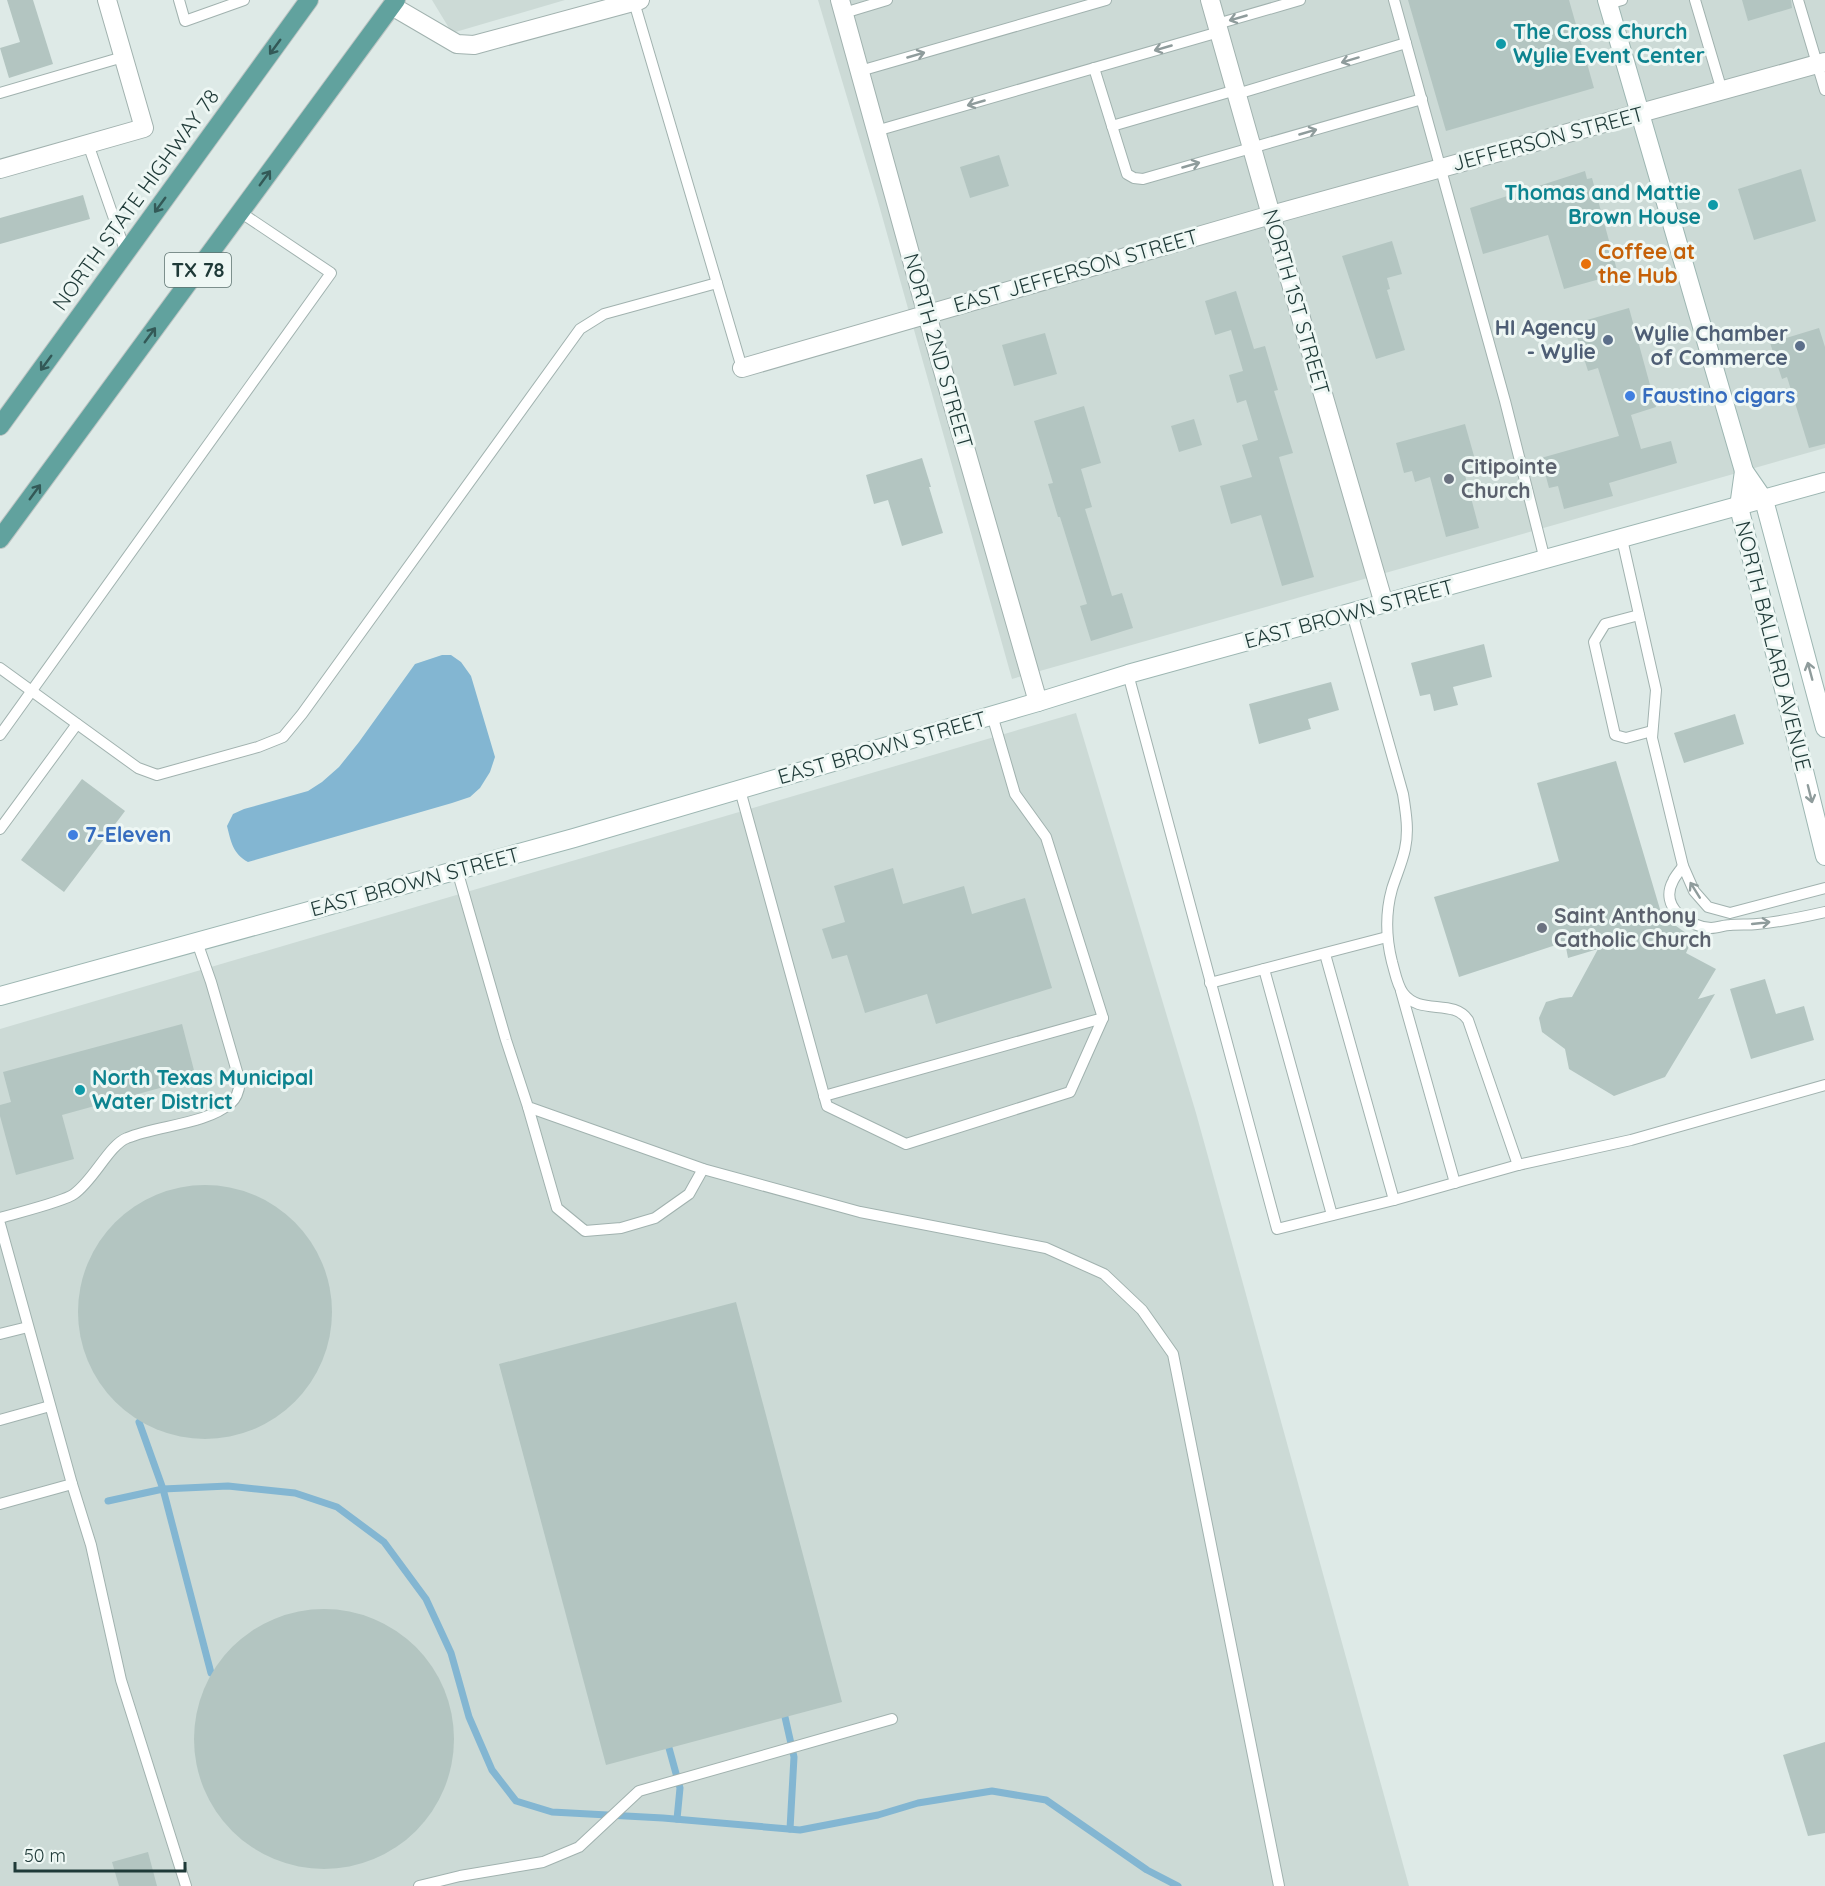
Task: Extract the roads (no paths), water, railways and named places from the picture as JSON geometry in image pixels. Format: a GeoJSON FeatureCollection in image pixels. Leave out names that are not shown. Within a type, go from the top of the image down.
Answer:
{"type":"FeatureCollection","features":[{"type":"Feature","properties":{"kind":"main road"},"geometry":{"type":"LineString","coordinates":[[0,169],[144,128],[107,0]]}},
{"type":"Feature","properties":{"kind":"main road","name":"NORTH STATE HIGHWAY 78"},"geometry":{"type":"LineString","coordinates":[[0,426],[309,0]]}},
{"type":"Feature","properties":{"kind":"main road","name":"NORTH 1ST STREET"},"geometry":{"type":"LineString","coordinates":[[1210,0],[1384,604]]}},
{"type":"Feature","properties":{"kind":"main road"},"geometry":{"type":"LineString","coordinates":[[394,3],[457,44],[474,45],[637,1]]}},
{"type":"Feature","properties":{"kind":"main road","name":"NORTH BALLARD AVENUE"},"geometry":{"type":"LineString","coordinates":[[1613,1],[1640,114],[1744,471],[1764,500],[1825,728]]}},
{"type":"Feature","properties":{"kind":"main road","name":"TX 78"},"geometry":{"type":"LineString","coordinates":[[0,539],[394,3]]}},
{"type":"Feature","properties":{"kind":"main road","name":"NORTH 2ND STREET"},"geometry":{"type":"LineString","coordinates":[[842,6],[927,315],[1038,702]]}},
{"type":"Feature","properties":{"kind":"main road","name":"JEFFERSON STREET"},"geometry":{"type":"LineString","coordinates":[[1271,215],[1821,63]]}},
{"type":"Feature","properties":{"kind":"main road","name":"EAST JEFFERSON STREET"},"geometry":{"type":"LineString","coordinates":[[742,368],[1271,215]]}},
{"type":"Feature","properties":{"kind":"main road","name":"NORTH BALLARD AVENUE"},"geometry":{"type":"LineString","coordinates":[[1744,471],[1738,507],[1825,856]]}},
{"type":"Feature","properties":{"kind":"main road","name":"EAST BROWN STREET"},"geometry":{"type":"LineString","coordinates":[[0,996],[457,870],[992,716],[1128,674],[1545,561],[1825,482]]}},
{"type":"Feature","properties":{"kind":"lane"},"geometry":{"type":"LineString","coordinates":[[179,0],[185,21],[244,0]]}},
{"type":"Feature","properties":{"kind":"lane"},"geometry":{"type":"LineString","coordinates":[[842,6],[887,0]]}},
{"type":"Feature","properties":{"kind":"lane"},"geometry":{"type":"LineString","coordinates":[[860,71],[1106,0]]}},
{"type":"Feature","properties":{"kind":"lane"},"geometry":{"type":"LineString","coordinates":[[876,131],[1094,68],[1300,0]]}},
{"type":"Feature","properties":{"kind":"lane"},"geometry":{"type":"LineString","coordinates":[[1394,0],[1505,401],[1545,561]]}},
{"type":"Feature","properties":{"kind":"lane"},"geometry":{"type":"LineString","coordinates":[[1695,0],[1722,91]]}},
{"type":"Feature","properties":{"kind":"lane"},"geometry":{"type":"LineString","coordinates":[[1798,0],[1821,63],[1825,90]]}},
{"type":"Feature","properties":{"kind":"lane"},"geometry":{"type":"LineString","coordinates":[[637,1],[742,368]]}},
{"type":"Feature","properties":{"kind":"lane"},"geometry":{"type":"LineString","coordinates":[[1112,126],[1406,43]]}},
{"type":"Feature","properties":{"kind":"lane"},"geometry":{"type":"LineString","coordinates":[[0,93],[123,57]]}},
{"type":"Feature","properties":{"kind":"lane"},"geometry":{"type":"LineString","coordinates":[[1094,68],[1127,174],[1143,179],[1422,99]]}},
{"type":"Feature","properties":{"kind":"lane"},"geometry":{"type":"LineString","coordinates":[[88,144],[126,253]]}},
{"type":"Feature","properties":{"kind":"lane"},"geometry":{"type":"LineString","coordinates":[[0,735],[331,273],[240,212]]}},
{"type":"Feature","properties":{"kind":"lane"},"geometry":{"type":"LineString","coordinates":[[0,668],[138,768],[157,776],[235,754],[283,737],[303,714],[580,329],[604,314],[717,283]]}},
{"type":"Feature","properties":{"kind":"lane"},"geometry":{"type":"LineString","coordinates":[[1622,539],[1656,690],[1652,738],[1683,866],[1694,891],[1708,907],[1730,919],[1767,923],[1825,912]]}},
{"type":"Feature","properties":{"kind":"lane"},"geometry":{"type":"LineString","coordinates":[[1352,613],[1403,794],[1406,813],[1405,849],[1392,892],[1387,937],[1455,1183]]}},
{"type":"Feature","properties":{"kind":"lane"},"geometry":{"type":"LineString","coordinates":[[1639,615],[1605,624],[1594,642],[1615,735],[1626,738],[1652,731]]}},
{"type":"Feature","properties":{"kind":"lane"},"geometry":{"type":"LineString","coordinates":[[1128,674],[1277,1229],[1518,1166],[1631,1140],[1825,1084]]}},
{"type":"Feature","properties":{"kind":"lane"},"geometry":{"type":"LineString","coordinates":[[740,789],[827,1106],[906,1144],[1070,1092],[1103,1018],[1046,837],[1015,794],[992,716]]}},
{"type":"Feature","properties":{"kind":"lane"},"geometry":{"type":"LineString","coordinates":[[0,829],[77,724]]}},
{"type":"Feature","properties":{"kind":"lane"},"geometry":{"type":"LineString","coordinates":[[1683,866],[1672,882],[1669,895],[1673,908],[1681,918],[1694,925],[1713,928],[1730,919],[1825,888]]}},
{"type":"Feature","properties":{"kind":"lane"},"geometry":{"type":"LineString","coordinates":[[457,870],[557,1208],[585,1231],[621,1228],[655,1218],[688,1194],[703,1169]]}},
{"type":"Feature","properties":{"kind":"lane"},"geometry":{"type":"LineString","coordinates":[[1210,983],[1387,937]]}},
{"type":"Feature","properties":{"kind":"lane"},"geometry":{"type":"LineString","coordinates":[[0,1218],[72,1196],[89,1182],[109,1153],[125,1138],[209,1115],[232,1103],[238,1094],[240,1082],[211,982],[196,942]]}},
{"type":"Feature","properties":{"kind":"lane"},"geometry":{"type":"LineString","coordinates":[[1325,954],[1394,1200]]}},
{"type":"Feature","properties":{"kind":"lane"},"geometry":{"type":"LineString","coordinates":[[1264,969],[1332,1215]]}},
{"type":"Feature","properties":{"kind":"lane"},"geometry":{"type":"LineString","coordinates":[[1399,985],[1403,993],[1414,1002],[1430,1007],[1454,1009],[1463,1013],[1468,1020],[1518,1166]]}},
{"type":"Feature","properties":{"kind":"lane"},"geometry":{"type":"LineString","coordinates":[[824,1096],[1103,1018]]}},
{"type":"Feature","properties":{"kind":"lane"},"geometry":{"type":"LineString","coordinates":[[528,1107],[703,1169],[860,1212],[1046,1248],[1104,1274],[1142,1310],[1173,1354],[1279,1886]]}},
{"type":"Feature","properties":{"kind":"lane"},"geometry":{"type":"LineString","coordinates":[[0,1224],[91,1545],[121,1680],[186,1886]]}},
{"type":"Feature","properties":{"kind":"lane"},"geometry":{"type":"LineString","coordinates":[[0,1334],[28,1327]]}},
{"type":"Feature","properties":{"kind":"lane"},"geometry":{"type":"LineString","coordinates":[[0,1420],[50,1406]]}},
{"type":"Feature","properties":{"kind":"lane"},"geometry":{"type":"LineString","coordinates":[[0,1504],[72,1484]]}},
{"type":"Feature","properties":{"kind":"lane"},"geometry":{"type":"LineString","coordinates":[[419,1886],[462,1881],[543,1862],[579,1847],[639,1791],[892,1719]]}},
{"type":"Feature","properties":{"kind":"water"},"geometry":{"type":"Polygon","coordinates":[[[442,655],[451,655],[461,662],[471,676],[495,757],[490,772],[480,788],[470,797],[452,803],[248,862],[243,859],[231,842],[227,826],[233,814],[308,791],[322,782],[339,767],[359,742],[415,664],[442,655]]]}},
{"type":"Feature","properties":{"kind":"waterway"},"geometry":{"type":"LineString","coordinates":[[139,1422],[163,1489],[211,1673]]}},
{"type":"Feature","properties":{"kind":"waterway"},"geometry":{"type":"LineString","coordinates":[[108,1501],[163,1489],[228,1486],[295,1493],[337,1507],[384,1542],[426,1599],[451,1653],[469,1717],[492,1770],[516,1801],[552,1812],[663,1818],[800,1830],[878,1815],[918,1803],[992,1791],[1046,1800],[1147,1870],[1178,1886]]}},
{"type":"Feature","properties":{"kind":"waterway"},"geometry":{"type":"LineString","coordinates":[[785,1717],[794,1757],[790,1829]]}},
{"type":"Feature","properties":{"kind":"waterway"},"geometry":{"type":"LineString","coordinates":[[669,1748],[680,1788],[677,1819]]}},
{"type":"Feature","properties":{"kind":"place","name":"The Cross Church Wylie Event Center"},"geometry":{"type":"Point","coordinates":[1501,44]}},
{"type":"Feature","properties":{"kind":"place","name":"Thomas and Mattie Brown House"},"geometry":{"type":"Point","coordinates":[1713,205]}},
{"type":"Feature","properties":{"kind":"place","name":"Coffee at the Hub"},"geometry":{"type":"Point","coordinates":[1586,264]}},
{"type":"Feature","properties":{"kind":"place","name":"HI Agency - Wylie"},"geometry":{"type":"Point","coordinates":[1608,340]}},
{"type":"Feature","properties":{"kind":"place","name":"Wylie Chamber of Commerce"},"geometry":{"type":"Point","coordinates":[1800,346]}},
{"type":"Feature","properties":{"kind":"place","name":"Faustino cigars"},"geometry":{"type":"Point","coordinates":[1630,396]}},
{"type":"Feature","properties":{"kind":"place","name":"Citipointe Church"},"geometry":{"type":"Point","coordinates":[1449,479]}},
{"type":"Feature","properties":{"kind":"place","name":"7-Eleven"},"geometry":{"type":"Point","coordinates":[73,835]}},
{"type":"Feature","properties":{"kind":"place","name":"Saint Anthony Catholic Church"},"geometry":{"type":"Point","coordinates":[1542,928]}},
{"type":"Feature","properties":{"kind":"place","name":"North Texas Municipal Water District"},"geometry":{"type":"Point","coordinates":[80,1090]}}]}
